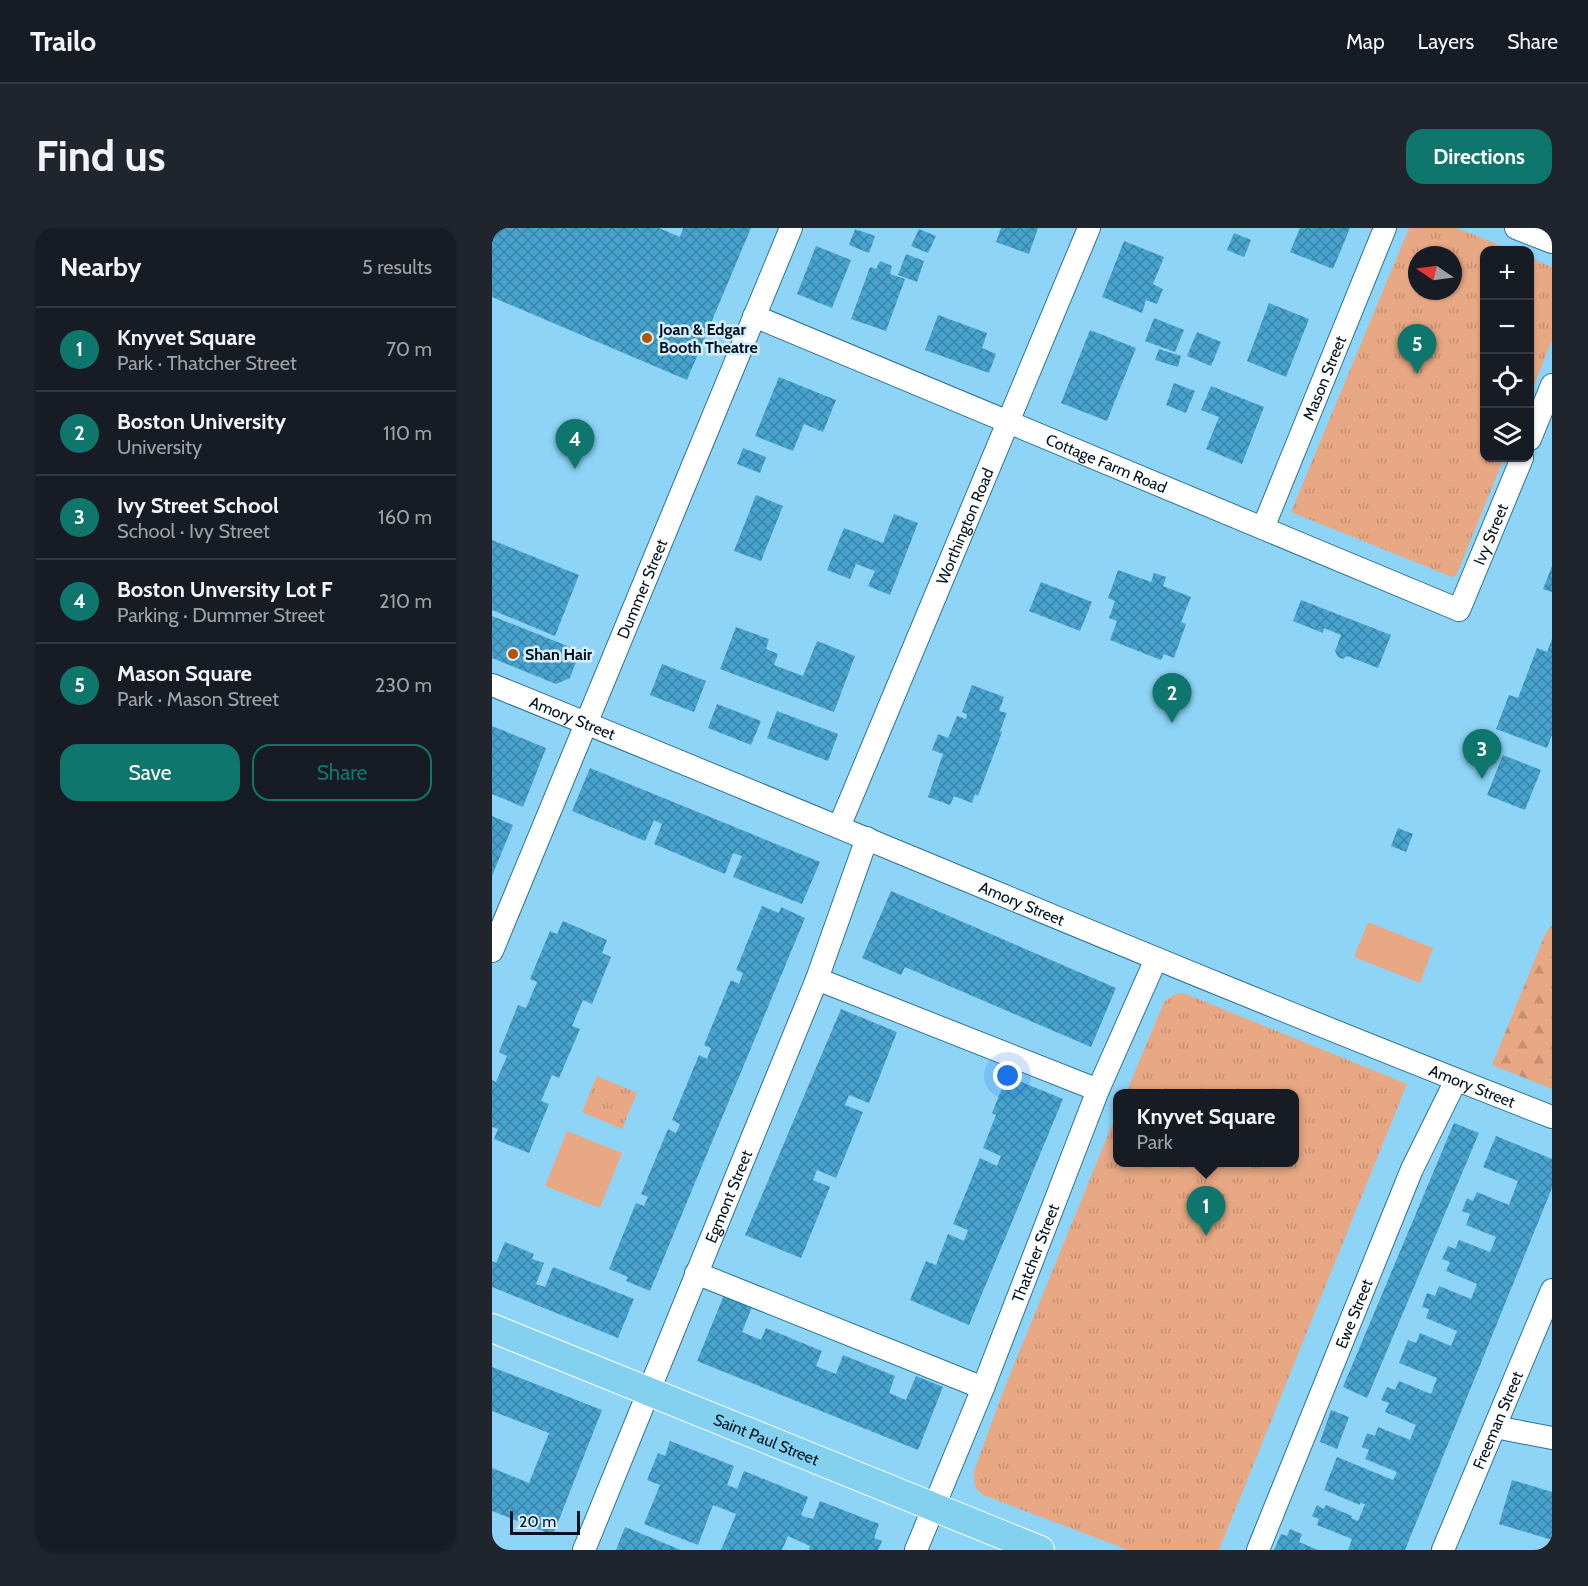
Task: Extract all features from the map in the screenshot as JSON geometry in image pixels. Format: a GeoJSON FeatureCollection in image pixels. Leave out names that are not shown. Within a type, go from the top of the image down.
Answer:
{"type":"FeatureCollection","features":[{"type":"Feature","properties":{"kind":"main road","name":"Saint Paul Street"},"geometry":{"type":"LineString","coordinates":[[492,1328],[1040,1550]]}},
{"type":"Feature","properties":{"kind":"street","name":"Dummer Street"},"geometry":{"type":"LineString","coordinates":[[492,951],[791,228]]}},
{"type":"Feature","properties":{"kind":"street","name":"Worthington Road"},"geometry":{"type":"LineString","coordinates":[[839,827],[1089,228]]}},
{"type":"Feature","properties":{"kind":"street","name":"Mason Street"},"geometry":{"type":"LineString","coordinates":[[1263,528],[1385,228]]}},
{"type":"Feature","properties":{"kind":"street"},"geometry":{"type":"LineString","coordinates":[[1516,228],[1552,243]]}},
{"type":"Feature","properties":{"kind":"street","name":"Cottage Farm Road"},"geometry":{"type":"LineString","coordinates":[[754,316],[1459,610]]}},
{"type":"Feature","properties":{"kind":"street"},"geometry":{"type":"LineString","coordinates":[[1534,429],[1552,385]]}},
{"type":"Feature","properties":{"kind":"street","name":"Ivy Street"},"geometry":{"type":"LineString","coordinates":[[1459,610],[1520,462]]}},
{"type":"Feature","properties":{"kind":"street","name":"Amory Street"},"geometry":{"type":"LineString","coordinates":[[492,686],[867,838],[1156,959],[1552,1117]]}},
{"type":"Feature","properties":{"kind":"street","name":"Egmont Street"},"geometry":{"type":"LineString","coordinates":[[584,1550],[817,979],[867,838]]}},
{"type":"Feature","properties":{"kind":"street","name":"Thatcher Street"},"geometry":{"type":"LineString","coordinates":[[916,1550],[983,1388],[1098,1090],[1156,959]]}},
{"type":"Feature","properties":{"kind":"street"},"geometry":{"type":"LineString","coordinates":[[817,979],[1098,1090]]}},
{"type":"Feature","properties":{"kind":"street","name":"Ewe Street"},"geometry":{"type":"LineString","coordinates":[[1258,1550],[1412,1169],[1456,1080]]}},
{"type":"Feature","properties":{"kind":"street"},"geometry":{"type":"LineString","coordinates":[[696,1273],[983,1388]]}},
{"type":"Feature","properties":{"kind":"street","name":"Freeman Street"},"geometry":{"type":"LineString","coordinates":[[1443,1550],[1552,1290]]}},
{"type":"Feature","properties":{"kind":"street"},"geometry":{"type":"LineString","coordinates":[[1495,1427],[1552,1438]]}},
{"type":"Feature","properties":{"kind":"green space"},"geometry":{"type":"Polygon","coordinates":[[[1409,228],[1457,228],[1502,246],[1480,246],[1480,462],[1502,462],[1456,576],[1452,577],[1291,512],[1409,228]]]}},
{"type":"Feature","properties":{"kind":"green space"},"geometry":{"type":"Polygon","coordinates":[[[1534,260],[1552,267],[1552,340],[1534,386],[1534,260]]]}},
{"type":"Feature","properties":{"kind":"green space"},"geometry":{"type":"Polygon","coordinates":[[[1368,922],[1433,948],[1420,983],[1354,957],[1368,922]]]}},
{"type":"Feature","properties":{"kind":"green space"},"geometry":{"type":"Polygon","coordinates":[[[1552,925],[1552,1089],[1492,1065],[1546,932],[1552,925]]]}},
{"type":"Feature","properties":{"kind":"green space"},"geometry":{"type":"Polygon","coordinates":[[[1183,993],[1407,1084],[1219,1550],[1128,1550],[983,1495],[978,1490],[974,1478],[974,1471],[1004,1389],[1113,1123],[1113,1167],[1299,1167],[1299,1089],[1128,1089],[1164,1002],[1173,995],[1183,993]]]}},
{"type":"Feature","properties":{"kind":"green space"},"geometry":{"type":"Polygon","coordinates":[[[597,1076],[637,1093],[622,1129],[582,1112],[597,1076]]]}},
{"type":"Feature","properties":{"kind":"green space"},"geometry":{"type":"Polygon","coordinates":[[[567,1131],[622,1153],[600,1208],[545,1186],[567,1131]]]}},
{"type":"Feature","properties":{"kind":"building","name":"Joan & Edgar Booth Theatre"},"geometry":{"type":"Polygon","coordinates":[[[495,228],[659,228],[680,237],[683,228],[751,228],[687,380],[492,297],[492,236],[495,228]]]}},
{"type":"Feature","properties":{"kind":"building"},"geometry":{"type":"Polygon","coordinates":[[[1001,228],[1038,228],[1029,254],[996,242],[1001,228]]]}},
{"type":"Feature","properties":{"kind":"building"},"geometry":{"type":"Polygon","coordinates":[[[1300,228],[1350,228],[1333,269],[1290,252],[1300,228]]]}},
{"type":"Feature","properties":{"kind":"building"},"geometry":{"type":"Polygon","coordinates":[[[855,229],[875,236],[869,253],[849,245],[855,229]]]}},
{"type":"Feature","properties":{"kind":"building"},"geometry":{"type":"Polygon","coordinates":[[[919,229],[936,236],[928,253],[911,246],[919,229]]]}},
{"type":"Feature","properties":{"kind":"building"},"geometry":{"type":"Polygon","coordinates":[[[1234,233],[1251,240],[1244,257],[1227,250],[1234,233]]]}},
{"type":"Feature","properties":{"kind":"building"},"geometry":{"type":"Polygon","coordinates":[[[1124,241],[1164,257],[1153,284],[1163,289],[1157,304],[1146,300],[1142,313],[1102,297],[1124,241]]]}},
{"type":"Feature","properties":{"kind":"building"},"geometry":{"type":"Polygon","coordinates":[[[816,246],[851,260],[832,308],[797,294],[816,246]]]}},
{"type":"Feature","properties":{"kind":"building"},"geometry":{"type":"Polygon","coordinates":[[[906,254],[924,261],[917,282],[898,275],[906,254]]]}},
{"type":"Feature","properties":{"kind":"building"},"geometry":{"type":"Polygon","coordinates":[[[880,261],[892,266],[890,274],[905,279],[886,331],[851,319],[870,267],[876,269],[880,261]]]}},
{"type":"Feature","properties":{"kind":"building"},"geometry":{"type":"Polygon","coordinates":[[[1269,303],[1309,319],[1286,377],[1247,361],[1269,303]]]}},
{"type":"Feature","properties":{"kind":"building"},"geometry":{"type":"Polygon","coordinates":[[[938,315],[987,333],[982,348],[996,354],[989,373],[925,350],[938,315]]]}},
{"type":"Feature","properties":{"kind":"building"},"geometry":{"type":"Polygon","coordinates":[[[1154,318],[1184,330],[1175,352],[1145,341],[1154,318]]]}},
{"type":"Feature","properties":{"kind":"building"},"geometry":{"type":"Polygon","coordinates":[[[1090,330],[1136,348],[1107,421],[1061,403],[1090,330]]]}},
{"type":"Feature","properties":{"kind":"building"},"geometry":{"type":"Polygon","coordinates":[[[1197,332],[1221,342],[1211,366],[1187,356],[1197,332]]]}},
{"type":"Feature","properties":{"kind":"building"},"geometry":{"type":"Polygon","coordinates":[[[1159,349],[1181,356],[1178,367],[1155,360],[1159,349]]]}},
{"type":"Feature","properties":{"kind":"building"},"geometry":{"type":"Polygon","coordinates":[[[779,377],[836,400],[823,432],[804,424],[793,451],[755,436],[779,377]]]}},
{"type":"Feature","properties":{"kind":"building"},"geometry":{"type":"Polygon","coordinates":[[[1174,383],[1195,391],[1186,413],[1166,405],[1174,383]]]}},
{"type":"Feature","properties":{"kind":"building"},"geometry":{"type":"Polygon","coordinates":[[[1211,386],[1264,407],[1242,464],[1206,449],[1219,417],[1201,410],[1211,386]]]}},
{"type":"Feature","properties":{"kind":"building"},"geometry":{"type":"Polygon","coordinates":[[[743,448],[766,457],[760,473],[737,464],[743,448]]]}},
{"type":"Feature","properties":{"kind":"building"},"geometry":{"type":"Polygon","coordinates":[[[756,495],[783,506],[761,561],[734,551],[756,495]]]}},
{"type":"Feature","properties":{"kind":"building"},"geometry":{"type":"Polygon","coordinates":[[[894,514],[918,523],[890,595],[868,586],[875,571],[856,564],[850,579],[827,570],[844,528],[883,543],[894,514]]]}},
{"type":"Feature","properties":{"kind":"building"},"geometry":{"type":"Polygon","coordinates":[[[492,540],[579,575],[555,636],[492,610],[492,540]]]}},
{"type":"Feature","properties":{"kind":"building"},"geometry":{"type":"Polygon","coordinates":[[[1552,566],[1552,592],[1543,589],[1552,566]]]}},
{"type":"Feature","properties":{"kind":"building"},"geometry":{"type":"Polygon","coordinates":[[[1118,570],[1151,582],[1154,573],[1166,577],[1163,586],[1191,597],[1181,622],[1186,624],[1174,658],[1164,654],[1161,660],[1110,640],[1117,621],[1109,618],[1115,601],[1108,598],[1118,570]]]}},
{"type":"Feature","properties":{"kind":"building"},"geometry":{"type":"Polygon","coordinates":[[[1041,582],[1092,602],[1080,631],[1029,611],[1041,582]]]}},
{"type":"Feature","properties":{"kind":"building"},"geometry":{"type":"Polygon","coordinates":[[[1301,600],[1391,635],[1378,668],[1347,656],[1343,659],[1338,657],[1335,651],[1341,635],[1324,628],[1323,633],[1293,621],[1301,600]]]}},
{"type":"Feature","properties":{"kind":"building"},"geometry":{"type":"Polygon","coordinates":[[[492,616],[580,651],[570,678],[556,684],[492,658],[492,616]]]}},
{"type":"Feature","properties":{"kind":"building"},"geometry":{"type":"Polygon","coordinates":[[[736,627],[769,639],[766,649],[778,654],[774,665],[803,676],[817,641],[855,656],[834,712],[720,669],[736,627]]]}},
{"type":"Feature","properties":{"kind":"building"},"geometry":{"type":"Polygon","coordinates":[[[1552,639],[1552,735],[1547,748],[1496,729],[1509,695],[1518,698],[1537,648],[1547,652],[1552,639]]]}},
{"type":"Feature","properties":{"kind":"building"},"geometry":{"type":"Polygon","coordinates":[[[662,664],[706,681],[694,712],[650,695],[662,664]]]}},
{"type":"Feature","properties":{"kind":"building"},"geometry":{"type":"Polygon","coordinates":[[[972,685],[1004,697],[999,711],[1007,713],[978,796],[975,794],[972,803],[954,796],[950,805],[928,797],[943,754],[932,750],[938,734],[948,738],[957,716],[966,719],[967,714],[962,712],[972,685]]]}},
{"type":"Feature","properties":{"kind":"building"},"geometry":{"type":"Polygon","coordinates":[[[717,704],[761,721],[751,745],[708,728],[717,704]]]}},
{"type":"Feature","properties":{"kind":"building"},"geometry":{"type":"Polygon","coordinates":[[[777,711],[838,734],[828,761],[767,738],[777,711]]]}},
{"type":"Feature","properties":{"kind":"building"},"geometry":{"type":"Polygon","coordinates":[[[492,726],[546,748],[523,807],[492,794],[492,726]]]}},
{"type":"Feature","properties":{"kind":"building"},"geometry":{"type":"Polygon","coordinates":[[[1503,755],[1541,770],[1525,810],[1487,795],[1503,755]]]}},
{"type":"Feature","properties":{"kind":"building"},"geometry":{"type":"Polygon","coordinates":[[[590,768],[820,862],[802,904],[733,877],[742,856],[733,853],[725,874],[654,844],[662,824],[654,820],[645,841],[572,811],[590,768]]]}},
{"type":"Feature","properties":{"kind":"building"},"geometry":{"type":"Polygon","coordinates":[[[492,816],[513,825],[492,876],[492,816]]]}},
{"type":"Feature","properties":{"kind":"building"},"geometry":{"type":"Polygon","coordinates":[[[1398,828],[1413,834],[1406,852],[1391,846],[1398,828]]]}},
{"type":"Feature","properties":{"kind":"building"},"geometry":{"type":"Polygon","coordinates":[[[891,891],[1116,988],[1091,1047],[905,967],[901,975],[862,958],[891,891]]]}},
{"type":"Feature","properties":{"kind":"building"},"geometry":{"type":"Polygon","coordinates":[[[762,906],[779,913],[781,907],[805,918],[650,1291],[626,1281],[628,1277],[609,1269],[636,1203],[644,1206],[648,1197],[641,1194],[668,1129],[676,1133],[680,1124],[672,1120],[699,1055],[707,1059],[711,1048],[704,1045],[731,980],[739,984],[743,973],[736,970],[762,906]]]}},
{"type":"Feature","properties":{"kind":"building"},"geometry":{"type":"Polygon","coordinates":[[[563,921],[607,940],[602,953],[611,957],[592,1004],[583,1000],[572,1026],[580,1029],[559,1078],[552,1075],[541,1101],[549,1104],[529,1153],[494,1139],[498,1129],[492,1127],[492,1080],[496,1082],[507,1056],[499,1052],[518,1005],[526,1008],[537,982],[530,979],[550,931],[557,934],[563,921]]]}},
{"type":"Feature","properties":{"kind":"building"},"geometry":{"type":"Polygon","coordinates":[[[841,1009],[897,1032],[869,1103],[849,1095],[845,1105],[863,1112],[836,1178],[817,1170],[813,1180],[830,1187],[801,1258],[745,1235],[841,1009]]]}},
{"type":"Feature","properties":{"kind":"building"},"geometry":{"type":"Polygon","coordinates":[[[1007,1076],[1063,1099],[969,1325],[910,1300],[926,1261],[936,1265],[948,1234],[964,1241],[968,1230],[953,1224],[980,1158],[997,1166],[1001,1156],[983,1148],[996,1115],[992,1113],[1007,1076]]]}},
{"type":"Feature","properties":{"kind":"building"},"geometry":{"type":"Polygon","coordinates":[[[1454,1123],[1479,1133],[1367,1398],[1343,1387],[1454,1123]]]}},
{"type":"Feature","properties":{"kind":"building"},"geometry":{"type":"Polygon","coordinates":[[[1496,1136],[1552,1159],[1552,1188],[1405,1550],[1348,1550],[1352,1539],[1317,1525],[1319,1519],[1312,1516],[1317,1505],[1324,1509],[1326,1505],[1358,1521],[1365,1504],[1360,1503],[1360,1505],[1324,1490],[1337,1457],[1393,1480],[1397,1472],[1365,1459],[1369,1450],[1362,1447],[1367,1433],[1375,1436],[1378,1427],[1410,1440],[1416,1425],[1385,1412],[1389,1403],[1381,1400],[1387,1387],[1395,1390],[1399,1381],[1431,1394],[1437,1378],[1399,1363],[1408,1340],[1416,1343],[1420,1333],[1451,1346],[1457,1331],[1426,1318],[1429,1309],[1422,1307],[1427,1293],[1435,1296],[1439,1286],[1471,1299],[1477,1284],[1446,1271],[1450,1262],[1442,1259],[1448,1246],[1455,1249],[1459,1240],[1490,1252],[1496,1237],[1466,1225],[1470,1214],[1462,1211],[1467,1198],[1473,1201],[1477,1192],[1509,1205],[1518,1181],[1483,1167],[1496,1136]]]}},
{"type":"Feature","properties":{"kind":"building"},"geometry":{"type":"Polygon","coordinates":[[[505,1242],[534,1254],[532,1259],[544,1263],[536,1284],[545,1287],[553,1267],[634,1299],[618,1338],[492,1287],[492,1261],[496,1263],[505,1242]]]}},
{"type":"Feature","properties":{"kind":"building"},"geometry":{"type":"Polygon","coordinates":[[[724,1295],[752,1307],[742,1332],[761,1340],[766,1328],[822,1351],[816,1366],[836,1374],[843,1355],[895,1376],[889,1393],[906,1400],[916,1376],[943,1387],[918,1450],[697,1361],[724,1295]]]}},
{"type":"Feature","properties":{"kind":"building"},"geometry":{"type":"Polygon","coordinates":[[[492,1367],[602,1410],[553,1535],[492,1511],[492,1468],[529,1483],[549,1433],[492,1411],[492,1367]]]}},
{"type":"Feature","properties":{"kind":"building"},"geometry":{"type":"Polygon","coordinates":[[[1331,1410],[1349,1417],[1337,1449],[1320,1442],[1331,1410]]]}},
{"type":"Feature","properties":{"kind":"building"},"geometry":{"type":"Polygon","coordinates":[[[670,1441],[734,1466],[727,1485],[737,1489],[744,1471],[808,1497],[801,1515],[806,1517],[813,1519],[820,1501],[879,1524],[874,1538],[882,1541],[878,1550],[809,1550],[810,1546],[788,1536],[782,1550],[721,1550],[736,1514],[713,1505],[698,1545],[644,1524],[660,1485],[647,1480],[658,1453],[665,1456],[670,1441]]]}},
{"type":"Feature","properties":{"kind":"building"},"geometry":{"type":"Polygon","coordinates":[[[1512,1480],[1552,1492],[1552,1540],[1499,1524],[1512,1480]]]}},
{"type":"Feature","properties":{"kind":"building"},"geometry":{"type":"Polygon","coordinates":[[[625,1527],[681,1550],[616,1550],[625,1527]]]}},
{"type":"Feature","properties":{"kind":"building"},"geometry":{"type":"Polygon","coordinates":[[[1290,1529],[1302,1534],[1299,1542],[1318,1550],[1274,1550],[1281,1534],[1287,1536],[1290,1529]]]}},
{"type":"Feature","properties":{"kind":"place","name":"Joan & Edgar Booth Theatre"},"geometry":{"type":"Point","coordinates":[647,338]}},
{"type":"Feature","properties":{"kind":"place","name":"Mason Square"},"geometry":{"type":"Point","coordinates":[1417,374]}},
{"type":"Feature","properties":{"kind":"place","name":"Boston Unversity Lot F"},"geometry":{"type":"Point","coordinates":[575,469]}},
{"type":"Feature","properties":{"kind":"place","name":"Shan Hair"},"geometry":{"type":"Point","coordinates":[513,654]}},
{"type":"Feature","properties":{"kind":"place","name":"Boston University"},"geometry":{"type":"Point","coordinates":[1172,723]}},
{"type":"Feature","properties":{"kind":"place","name":"Ivy Street School"},"geometry":{"type":"Point","coordinates":[1482,779]}},
{"type":"Feature","properties":{"kind":"place","name":"Knyvet Square"},"geometry":{"type":"Point","coordinates":[1206,1236]}}]}
